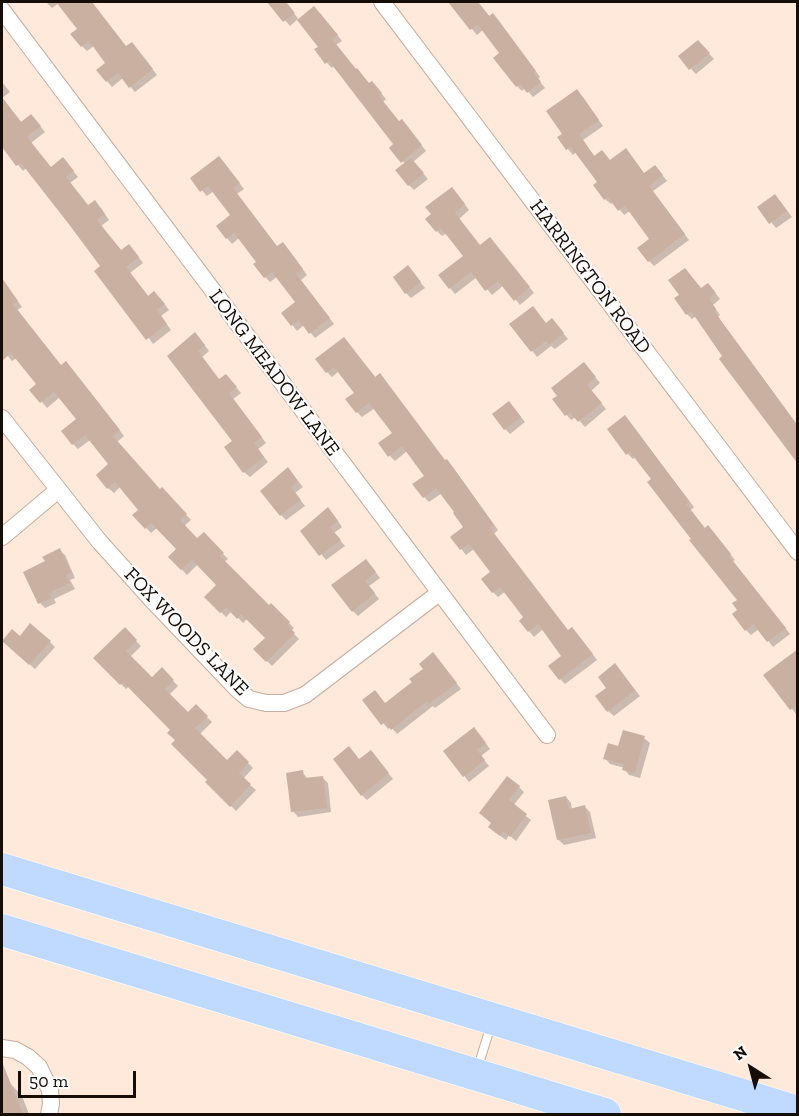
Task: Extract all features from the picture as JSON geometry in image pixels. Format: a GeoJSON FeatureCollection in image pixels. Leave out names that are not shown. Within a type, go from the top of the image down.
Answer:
{"type":"FeatureCollection","features":[{"type":"Feature","properties":{"kind":"highway"},"geometry":{"type":"LineString","coordinates":[[2,869],[798,1112]]}},
{"type":"Feature","properties":{"kind":"highway"},"geometry":{"type":"LineString","coordinates":[[2,930],[605,1114]]}},
{"type":"Feature","properties":{"kind":"street","name":"HARRINGTON ROAD"},"geometry":{"type":"LineString","coordinates":[[382,2],[798,552]]}},
{"type":"Feature","properties":{"kind":"street","name":"LONG MEADOW LANE"},"geometry":{"type":"LineString","coordinates":[[2,10],[547,735]]}},
{"type":"Feature","properties":{"kind":"street","name":"FOX WOODS LANE"},"geometry":{"type":"LineString","coordinates":[[2,418],[58,490],[151,599],[249,699],[266,704],[284,703],[305,695],[439,593]]}},
{"type":"Feature","properties":{"kind":"street"},"geometry":{"type":"LineString","coordinates":[[2,537],[58,490]]}},
{"type":"Feature","properties":{"kind":"street"},"geometry":{"type":"LineString","coordinates":[[2,1048],[15,1050],[28,1057],[39,1067],[50,1090],[49,1114]]}},
{"type":"Feature","properties":{"kind":"lane"},"geometry":{"type":"LineString","coordinates":[[476,1075],[493,1019]]}},
{"type":"Feature","properties":{"kind":"building"},"geometry":{"type":"Polygon","coordinates":[[[56,2],[92,2],[126,46],[132,42],[153,69],[129,88],[118,73],[106,82],[96,70],[105,63],[89,41],[81,47],[70,34],[77,29],[56,2]]]}},
{"type":"Feature","properties":{"kind":"building"},"geometry":{"type":"Polygon","coordinates":[[[267,2],[286,2],[295,13],[283,22],[267,2]]]}},
{"type":"Feature","properties":{"kind":"building"},"geometry":{"type":"Polygon","coordinates":[[[448,2],[478,2],[489,16],[493,13],[536,71],[534,73],[541,82],[527,93],[520,84],[516,87],[493,58],[499,53],[478,25],[470,30],[448,2]]]}},
{"type":"Feature","properties":{"kind":"building"},"geometry":{"type":"Polygon","coordinates":[[[314,6],[338,35],[332,39],[369,83],[372,81],[382,93],[379,96],[399,121],[402,119],[422,145],[401,163],[389,148],[393,144],[329,61],[325,64],[314,49],[318,47],[297,20],[314,6]]]}},
{"type":"Feature","properties":{"kind":"building"},"geometry":{"type":"Polygon","coordinates":[[[698,40],[710,53],[689,70],[678,56],[698,40]]]}},
{"type":"Feature","properties":{"kind":"building"},"geometry":{"type":"Polygon","coordinates":[[[577,89],[599,120],[579,134],[594,156],[602,150],[610,160],[626,148],[644,173],[655,165],[663,175],[649,186],[685,234],[648,262],[637,248],[649,239],[625,206],[618,211],[608,197],[604,200],[593,185],[597,182],[571,147],[566,150],[557,137],[562,134],[546,111],[577,89]]]}},
{"type":"Feature","properties":{"kind":"building"},"geometry":{"type":"Polygon","coordinates":[[[2,97],[21,122],[31,114],[41,126],[27,137],[51,167],[63,157],[74,171],[66,177],[88,205],[95,200],[105,214],[97,220],[121,250],[129,244],[139,257],[126,267],[148,296],[154,291],[165,304],[157,310],[167,324],[146,340],[94,271],[100,266],[68,223],[21,163],[16,166],[2,147],[2,97]]]}},
{"type":"Feature","properties":{"kind":"building"},"geometry":{"type":"Polygon","coordinates":[[[219,156],[240,183],[233,188],[277,246],[283,242],[303,269],[296,274],[330,318],[309,334],[299,320],[291,326],[281,313],[295,302],[272,272],[264,278],[253,264],[256,262],[234,233],[226,239],[216,226],[230,215],[208,186],[200,192],[190,178],[219,156]]]}},
{"type":"Feature","properties":{"kind":"building"},"geometry":{"type":"Polygon","coordinates":[[[411,158],[424,173],[408,186],[395,170],[411,158]]]}},
{"type":"Feature","properties":{"kind":"building"},"geometry":{"type":"Polygon","coordinates":[[[452,187],[465,204],[455,213],[480,245],[490,237],[530,287],[514,301],[498,281],[485,291],[471,272],[449,289],[438,275],[463,256],[441,228],[436,232],[425,219],[431,214],[425,207],[452,187]]]}},
{"type":"Feature","properties":{"kind":"building"},"geometry":{"type":"Polygon","coordinates":[[[775,194],[787,211],[769,224],[757,207],[775,194]]]}},
{"type":"Feature","properties":{"kind":"building"},"geometry":{"type":"Polygon","coordinates":[[[408,265],[421,282],[405,294],[393,277],[408,265]]]}},
{"type":"Feature","properties":{"kind":"building"},"geometry":{"type":"Polygon","coordinates":[[[685,268],[701,288],[708,283],[716,293],[709,299],[716,309],[714,311],[798,426],[798,464],[719,359],[722,356],[691,311],[686,315],[674,298],[679,295],[668,280],[685,268]]]}},
{"type":"Feature","properties":{"kind":"building"},"geometry":{"type":"Polygon","coordinates":[[[2,278],[18,301],[13,304],[61,365],[66,361],[120,430],[113,436],[160,489],[162,487],[187,514],[180,520],[197,538],[204,532],[224,553],[220,556],[269,605],[271,603],[290,622],[287,625],[295,633],[266,662],[253,649],[265,638],[241,614],[237,619],[226,607],[220,613],[204,597],[216,585],[192,560],[181,570],[168,557],[176,549],[151,523],[145,529],[132,515],[138,510],[115,482],[107,489],[96,475],[108,464],[85,435],[72,445],[61,431],[76,419],[54,392],[40,403],[29,390],[36,384],[11,353],[2,361],[2,278]]]}},
{"type":"Feature","properties":{"kind":"building"},"geometry":{"type":"Polygon","coordinates":[[[533,306],[546,323],[552,318],[564,333],[549,345],[546,341],[531,352],[509,324],[533,306]]]}},
{"type":"Feature","properties":{"kind":"building"},"geometry":{"type":"Polygon","coordinates":[[[195,332],[205,345],[198,351],[219,379],[226,374],[237,387],[229,393],[262,437],[254,443],[264,457],[243,473],[224,447],[232,441],[167,356],[195,332]]]}},
{"type":"Feature","properties":{"kind":"building"},"geometry":{"type":"Polygon","coordinates":[[[344,337],[375,377],[380,373],[445,460],[447,459],[494,525],[490,528],[568,630],[572,627],[593,654],[559,680],[548,666],[561,656],[538,624],[528,632],[519,621],[523,617],[500,587],[492,593],[481,579],[490,572],[469,544],[460,550],[450,537],[463,527],[436,488],[423,498],[412,484],[424,476],[402,446],[388,457],[378,443],[392,433],[369,403],[356,413],[345,399],[354,393],[334,367],[326,373],[315,359],[344,337]]]}},
{"type":"Feature","properties":{"kind":"building"},"geometry":{"type":"Polygon","coordinates":[[[584,362],[596,377],[587,385],[602,403],[578,422],[570,412],[565,416],[552,399],[557,396],[551,388],[584,362]]]}},
{"type":"Feature","properties":{"kind":"building"},"geometry":{"type":"Polygon","coordinates":[[[509,401],[521,417],[504,430],[492,414],[509,401]]]}},
{"type":"Feature","properties":{"kind":"building"},"geometry":{"type":"Polygon","coordinates":[[[625,415],[689,501],[686,504],[705,528],[708,525],[731,554],[729,556],[786,628],[767,642],[753,624],[745,631],[732,614],[737,610],[732,603],[737,600],[647,482],[651,479],[630,452],[626,455],[607,429],[625,415]]]}},
{"type":"Feature","properties":{"kind":"building"},"geometry":{"type":"Polygon","coordinates":[[[288,467],[298,481],[291,487],[301,500],[280,516],[260,491],[288,467]]]}},
{"type":"Feature","properties":{"kind":"building"},"geometry":{"type":"Polygon","coordinates":[[[328,507],[338,521],[330,527],[341,540],[319,556],[300,531],[328,507]]]}},
{"type":"Feature","properties":{"kind":"building"},"geometry":{"type":"Polygon","coordinates":[[[60,548],[71,572],[66,575],[70,583],[49,593],[51,598],[38,604],[23,572],[45,561],[42,557],[60,548]]]}},
{"type":"Feature","properties":{"kind":"building"},"geometry":{"type":"Polygon","coordinates":[[[366,559],[376,572],[365,581],[375,593],[352,612],[331,585],[366,559]]]}},
{"type":"Feature","properties":{"kind":"building"},"geometry":{"type":"Polygon","coordinates":[[[30,623],[51,641],[29,665],[2,641],[12,629],[20,636],[30,623]]]}},
{"type":"Feature","properties":{"kind":"building"},"geometry":{"type":"Polygon","coordinates":[[[125,627],[137,640],[126,651],[152,677],[162,667],[174,680],[165,689],[188,712],[196,704],[208,716],[195,728],[227,760],[237,750],[249,762],[239,773],[251,784],[230,807],[171,744],[175,740],[167,733],[170,730],[123,682],[120,685],[93,658],[125,627]]]}},
{"type":"Feature","properties":{"kind":"building"},"geometry":{"type":"Polygon","coordinates":[[[798,649],[798,705],[790,710],[763,675],[798,649]]]}},
{"type":"Feature","properties":{"kind":"building"},"geometry":{"type":"Polygon","coordinates":[[[433,652],[457,683],[429,704],[427,701],[391,730],[385,722],[381,725],[362,700],[375,690],[385,703],[412,682],[409,679],[423,669],[419,664],[433,652]]]}},
{"type":"Feature","properties":{"kind":"building"},"geometry":{"type":"Polygon","coordinates":[[[615,663],[635,690],[607,712],[595,696],[606,688],[598,677],[615,663]]]}},
{"type":"Feature","properties":{"kind":"building"},"geometry":{"type":"Polygon","coordinates":[[[474,727],[486,743],[477,750],[485,760],[463,777],[443,751],[474,727]]]}},
{"type":"Feature","properties":{"kind":"building"},"geometry":{"type":"Polygon","coordinates":[[[623,730],[645,736],[635,773],[622,770],[624,764],[603,759],[608,743],[618,746],[623,730]]]}},
{"type":"Feature","properties":{"kind":"building"},"geometry":{"type":"Polygon","coordinates":[[[349,746],[359,759],[371,750],[389,773],[361,796],[333,759],[349,746]]]}},
{"type":"Feature","properties":{"kind":"building"},"geometry":{"type":"Polygon","coordinates":[[[303,770],[304,778],[323,776],[327,808],[291,812],[286,773],[303,770]]]}},
{"type":"Feature","properties":{"kind":"building"},"geometry":{"type":"Polygon","coordinates":[[[507,776],[520,786],[509,800],[527,814],[510,837],[503,831],[500,836],[488,827],[491,823],[479,813],[507,776]]]}},
{"type":"Feature","properties":{"kind":"building"},"geometry":{"type":"Polygon","coordinates":[[[566,796],[569,809],[585,805],[591,833],[557,840],[548,800],[566,796]]]}},
{"type":"Feature","properties":{"kind":"building"},"geometry":{"type":"Polygon","coordinates":[[[2,1062],[23,1114],[2,1114],[2,1062]]]}}]}
